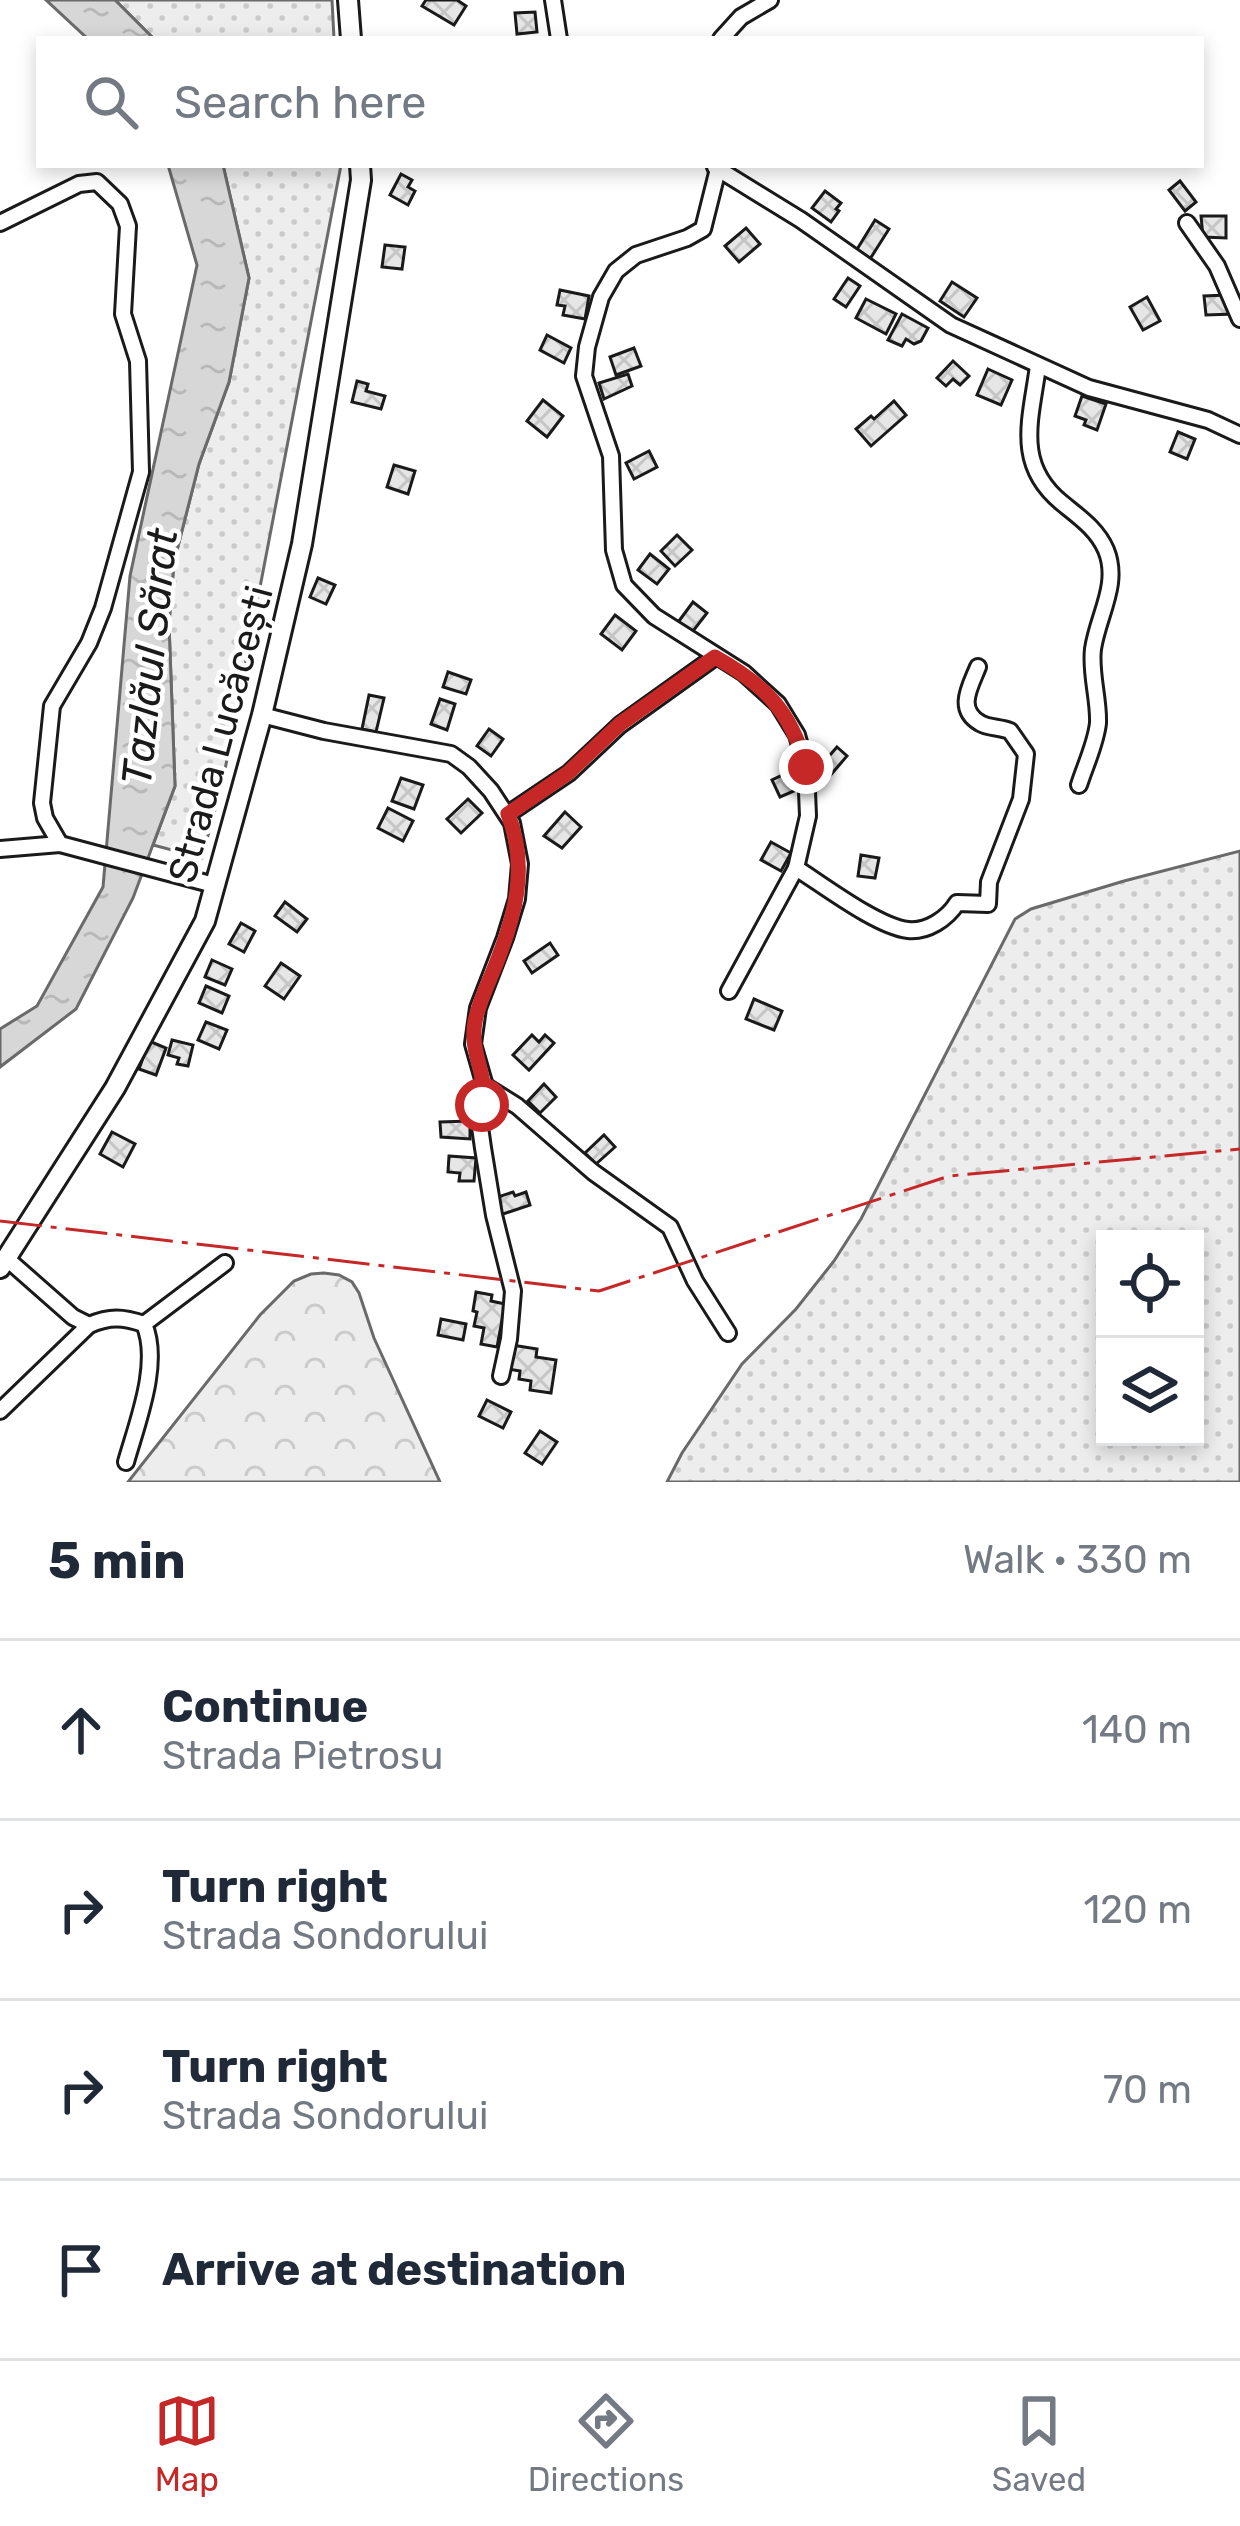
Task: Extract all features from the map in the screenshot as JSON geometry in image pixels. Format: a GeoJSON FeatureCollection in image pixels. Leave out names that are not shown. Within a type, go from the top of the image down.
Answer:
{"type":"FeatureCollection","features":[{"type":"Feature","properties":{"kind":"main road"},"geometry":{"type":"LineString","coordinates":[[348,0],[351,36]]}},
{"type":"Feature","properties":{"kind":"main road","name":"Strada Lucăcești"},"geometry":{"type":"LineString","coordinates":[[3,1263],[115,1088],[205,921],[262,715],[302,544],[360,168]]}},
{"type":"Feature","properties":{"kind":"street"},"geometry":{"type":"LineString","coordinates":[[554,0],[559,36]]}},
{"type":"Feature","properties":{"kind":"street"},"geometry":{"type":"LineString","coordinates":[[724,36],[740,17],[770,0]]}},
{"type":"Feature","properties":{"kind":"street"},"geometry":{"type":"LineString","coordinates":[[714,168],[703,229],[636,255],[609,281],[584,365],[587,388],[611,456],[614,550],[624,585],[654,616],[744,673],[778,704],[797,735],[806,767],[808,816],[796,868],[729,991]]}},
{"type":"Feature","properties":{"kind":"street"},"geometry":{"type":"LineString","coordinates":[[716,168],[801,220],[951,325],[1089,388],[1208,420],[1240,435]]}},
{"type":"Feature","properties":{"kind":"street"},"geometry":{"type":"LineString","coordinates":[[0,223],[79,184],[97,182],[120,204],[128,226],[123,314],[138,362],[141,472],[103,608],[89,643],[52,706],[41,803],[60,844]]}},
{"type":"Feature","properties":{"kind":"street"},"geometry":{"type":"LineString","coordinates":[[1187,223],[1223,277],[1240,319]]}},
{"type":"Feature","properties":{"kind":"street"},"geometry":{"type":"LineString","coordinates":[[1038,366],[1029,440],[1032,465],[1051,494],[1101,538],[1111,564],[1110,592],[1092,655],[1098,727],[1078,785]]}},
{"type":"Feature","properties":{"kind":"street"},"geometry":{"type":"LineString","coordinates":[[508,814],[568,773],[620,724],[715,657]]}},
{"type":"Feature","properties":{"kind":"street"},"geometry":{"type":"LineString","coordinates":[[796,868],[868,914],[904,930],[940,921],[957,903],[988,904],[989,882],[1021,799],[1026,754],[1010,731],[984,726],[968,712],[965,700],[978,668]]}},
{"type":"Feature","properties":{"kind":"street"},"geometry":{"type":"LineString","coordinates":[[262,715],[451,754],[479,778],[508,814],[519,850],[519,880],[506,938],[475,1022],[475,1055],[485,1086],[480,1127],[497,1229],[514,1291],[501,1376]]}},
{"type":"Feature","properties":{"kind":"street"},"geometry":{"type":"LineString","coordinates":[[0,849],[60,844],[214,885]]}},
{"type":"Feature","properties":{"kind":"street"},"geometry":{"type":"LineString","coordinates":[[485,1086],[670,1226],[695,1281],[728,1334]]}},
{"type":"Feature","properties":{"kind":"street"},"geometry":{"type":"LineString","coordinates":[[3,1263],[89,1325]]}},
{"type":"Feature","properties":{"kind":"street"},"geometry":{"type":"LineString","coordinates":[[144,1324],[226,1263]]}},
{"type":"Feature","properties":{"kind":"street"},"geometry":{"type":"LineString","coordinates":[[0,1411],[89,1325],[123,1317],[144,1324],[151,1351],[145,1395],[126,1462]]}},
{"type":"Feature","properties":{"kind":"green space"},"geometry":{"type":"Polygon","coordinates":[[[115,0],[332,0],[334,36],[151,36],[115,0]]]}},
{"type":"Feature","properties":{"kind":"green space"},"geometry":{"type":"Polygon","coordinates":[[[224,168],[340,168],[223,780],[202,858],[153,845],[175,786],[169,624],[174,562],[199,464],[229,382],[249,278],[224,168]]]}},
{"type":"Feature","properties":{"kind":"green space"},"geometry":{"type":"Polygon","coordinates":[[[1240,851],[1240,1482],[667,1482],[742,1364],[796,1309],[861,1219],[1015,919],[1031,909],[1240,851]]]}},
{"type":"Feature","properties":{"kind":"green space"},"geometry":{"type":"Polygon","coordinates":[[[324,1273],[352,1282],[359,1293],[374,1338],[440,1482],[128,1482],[260,1315],[294,1281],[324,1273]]]}},
{"type":"Feature","properties":{"kind":"water"},"geometry":{"type":"Polygon","coordinates":[[[46,0],[115,0],[151,36],[85,36],[46,0]]]}},
{"type":"Feature","properties":{"kind":"water","name":"Tazlăul Sărat"},"geometry":{"type":"Polygon","coordinates":[[[169,168],[224,168],[249,278],[229,382],[199,464],[174,562],[169,624],[175,786],[133,898],[76,1009],[0,1067],[0,1029],[37,1006],[103,887],[130,576],[197,265],[169,168]]]}},
{"type":"Feature","properties":{"kind":"building"},"geometry":{"type":"Polygon","coordinates":[[[426,0],[457,0],[466,6],[454,25],[422,6],[426,0]]]}},
{"type":"Feature","properties":{"kind":"building"},"geometry":{"type":"Polygon","coordinates":[[[535,12],[537,32],[517,34],[515,13],[535,12]]]}},
{"type":"Feature","properties":{"kind":"building"},"geometry":{"type":"Polygon","coordinates":[[[401,174],[412,180],[408,187],[415,191],[408,205],[390,195],[401,174]]]}},
{"type":"Feature","properties":{"kind":"building"},"geometry":{"type":"Polygon","coordinates":[[[1180,181],[1196,202],[1185,211],[1169,190],[1180,181]]]}},
{"type":"Feature","properties":{"kind":"building"},"geometry":{"type":"Polygon","coordinates":[[[825,191],[841,203],[831,222],[812,208],[825,191]]]}},
{"type":"Feature","properties":{"kind":"building"},"geometry":{"type":"Polygon","coordinates":[[[1201,216],[1226,216],[1226,238],[1203,237],[1201,216]]]}},
{"type":"Feature","properties":{"kind":"building"},"geometry":{"type":"Polygon","coordinates":[[[875,220],[889,229],[870,259],[856,251],[875,220]]]}},
{"type":"Feature","properties":{"kind":"building"},"geometry":{"type":"Polygon","coordinates":[[[746,228],[760,244],[739,262],[725,246],[746,228]]]}},
{"type":"Feature","properties":{"kind":"building"},"geometry":{"type":"Polygon","coordinates":[[[385,245],[405,247],[402,269],[382,267],[385,245]]]}},
{"type":"Feature","properties":{"kind":"building"},"geometry":{"type":"Polygon","coordinates":[[[848,278],[860,286],[846,307],[834,299],[848,278]]]}},
{"type":"Feature","properties":{"kind":"building"},"geometry":{"type":"Polygon","coordinates":[[[952,282],[977,298],[964,317],[940,301],[952,282]]]}},
{"type":"Feature","properties":{"kind":"building"},"geometry":{"type":"Polygon","coordinates":[[[560,290],[589,296],[585,319],[563,315],[565,306],[557,305],[560,290]]]}},
{"type":"Feature","properties":{"kind":"building"},"geometry":{"type":"Polygon","coordinates":[[[1227,295],[1234,314],[1206,315],[1204,296],[1227,295]]]}},
{"type":"Feature","properties":{"kind":"building"},"geometry":{"type":"Polygon","coordinates":[[[1147,297],[1160,321],[1143,330],[1130,307],[1147,297]]]}},
{"type":"Feature","properties":{"kind":"building"},"geometry":{"type":"Polygon","coordinates":[[[866,299],[896,314],[886,334],[856,318],[866,299]]]}},
{"type":"Feature","properties":{"kind":"building"},"geometry":{"type":"Polygon","coordinates":[[[902,314],[928,328],[921,341],[914,344],[906,339],[902,346],[888,340],[902,314]]]}},
{"type":"Feature","properties":{"kind":"building"},"geometry":{"type":"Polygon","coordinates":[[[547,335],[571,348],[564,363],[540,350],[547,335]]]}},
{"type":"Feature","properties":{"kind":"building"},"geometry":{"type":"Polygon","coordinates":[[[634,348],[641,366],[616,375],[610,357],[634,348]]]}},
{"type":"Feature","properties":{"kind":"building"},"geometry":{"type":"Polygon","coordinates":[[[953,361],[969,376],[960,385],[953,379],[946,386],[937,378],[953,361]]]}},
{"type":"Feature","properties":{"kind":"building"},"geometry":{"type":"Polygon","coordinates":[[[988,369],[1012,380],[1001,405],[977,395],[988,369]]]}},
{"type":"Feature","properties":{"kind":"building"},"geometry":{"type":"Polygon","coordinates":[[[628,374],[632,386],[604,399],[599,383],[628,374]]]}},
{"type":"Feature","properties":{"kind":"building"},"geometry":{"type":"Polygon","coordinates":[[[357,381],[368,384],[366,391],[385,396],[381,409],[352,402],[357,381]]]}},
{"type":"Feature","properties":{"kind":"building"},"geometry":{"type":"Polygon","coordinates":[[[1082,396],[1106,404],[1097,430],[1075,416],[1082,396]]]}},
{"type":"Feature","properties":{"kind":"building"},"geometry":{"type":"Polygon","coordinates":[[[543,400],[563,416],[547,437],[527,421],[543,400]]]}},
{"type":"Feature","properties":{"kind":"building"},"geometry":{"type":"Polygon","coordinates":[[[894,401],[906,415],[871,446],[856,429],[894,401]]]}},
{"type":"Feature","properties":{"kind":"building"},"geometry":{"type":"Polygon","coordinates":[[[1178,432],[1195,439],[1187,459],[1170,452],[1178,432]]]}},
{"type":"Feature","properties":{"kind":"building"},"geometry":{"type":"Polygon","coordinates":[[[649,451],[657,467],[634,479],[626,463],[649,451]]]}},
{"type":"Feature","properties":{"kind":"building"},"geometry":{"type":"Polygon","coordinates":[[[394,465],[415,471],[408,494],[387,487],[394,465]]]}},
{"type":"Feature","properties":{"kind":"building"},"geometry":{"type":"Polygon","coordinates":[[[677,535],[692,550],[675,566],[661,551],[677,535]]]}},
{"type":"Feature","properties":{"kind":"building"},"geometry":{"type":"Polygon","coordinates":[[[650,554],[669,569],[657,584],[638,570],[650,554]]]}},
{"type":"Feature","properties":{"kind":"building"},"geometry":{"type":"Polygon","coordinates":[[[318,578],[335,585],[326,604],[310,597],[318,578]]]}},
{"type":"Feature","properties":{"kind":"building"},"geometry":{"type":"Polygon","coordinates":[[[693,602],[707,613],[690,635],[676,625],[693,602]]]}},
{"type":"Feature","properties":{"kind":"building"},"geometry":{"type":"Polygon","coordinates":[[[615,615],[636,631],[622,650],[601,634],[615,615]]]}},
{"type":"Feature","properties":{"kind":"building"},"geometry":{"type":"Polygon","coordinates":[[[448,672],[471,680],[466,694],[443,687],[448,672]]]}},
{"type":"Feature","properties":{"kind":"building"},"geometry":{"type":"Polygon","coordinates":[[[369,695],[384,698],[376,732],[362,729],[369,695]]]}},
{"type":"Feature","properties":{"kind":"building"},"geometry":{"type":"Polygon","coordinates":[[[440,699],[455,704],[447,730],[431,724],[440,699]]]}},
{"type":"Feature","properties":{"kind":"building"},"geometry":{"type":"Polygon","coordinates":[[[489,729],[503,739],[491,756],[477,746],[489,729]]]}},
{"type":"Feature","properties":{"kind":"building"},"geometry":{"type":"Polygon","coordinates":[[[837,747],[847,756],[828,778],[818,769],[837,747]]]}},
{"type":"Feature","properties":{"kind":"building"},"geometry":{"type":"Polygon","coordinates":[[[793,770],[801,788],[780,797],[772,780],[793,770]]]}},
{"type":"Feature","properties":{"kind":"building"},"geometry":{"type":"Polygon","coordinates":[[[401,778],[423,785],[414,809],[392,801],[401,778]]]}},
{"type":"Feature","properties":{"kind":"building"},"geometry":{"type":"Polygon","coordinates":[[[468,799],[482,813],[461,833],[447,819],[468,799]]]}},
{"type":"Feature","properties":{"kind":"building"},"geometry":{"type":"Polygon","coordinates":[[[388,808],[413,821],[403,841],[378,828],[388,808]]]}},
{"type":"Feature","properties":{"kind":"building"},"geometry":{"type":"Polygon","coordinates":[[[565,812],[581,827],[562,848],[544,836],[565,812]]]}},
{"type":"Feature","properties":{"kind":"building"},"geometry":{"type":"Polygon","coordinates":[[[771,842],[791,853],[781,871],[761,860],[771,842]]]}},
{"type":"Feature","properties":{"kind":"building"},"geometry":{"type":"Polygon","coordinates":[[[861,855],[879,858],[875,878],[858,876],[861,855]]]}},
{"type":"Feature","properties":{"kind":"building"},"geometry":{"type":"Polygon","coordinates":[[[285,902],[307,919],[297,932],[275,916],[285,902]]]}},
{"type":"Feature","properties":{"kind":"building"},"geometry":{"type":"Polygon","coordinates":[[[241,923],[255,931],[244,952],[229,944],[241,923]]]}},
{"type":"Feature","properties":{"kind":"building"},"geometry":{"type":"Polygon","coordinates":[[[550,943],[558,955],[532,973],[524,961],[550,943]]]}},
{"type":"Feature","properties":{"kind":"building"},"geometry":{"type":"Polygon","coordinates":[[[212,960],[232,969],[225,985],[205,977],[212,960]]]}},
{"type":"Feature","properties":{"kind":"building"},"geometry":{"type":"Polygon","coordinates":[[[281,963],[300,976],[284,999],[265,986],[281,963]]]}},
{"type":"Feature","properties":{"kind":"building"},"geometry":{"type":"Polygon","coordinates":[[[206,986],[229,996],[222,1013],[199,1003],[206,986]]]}},
{"type":"Feature","properties":{"kind":"building"},"geometry":{"type":"Polygon","coordinates":[[[754,999],[782,1011],[774,1030],[746,1019],[754,999]]]}},
{"type":"Feature","properties":{"kind":"building"},"geometry":{"type":"Polygon","coordinates":[[[206,1022],[227,1030],[219,1049],[198,1040],[206,1022]]]}},
{"type":"Feature","properties":{"kind":"building"},"geometry":{"type":"Polygon","coordinates":[[[532,1035],[539,1042],[545,1035],[554,1043],[529,1070],[513,1055],[532,1035]]]}},
{"type":"Feature","properties":{"kind":"building"},"geometry":{"type":"Polygon","coordinates":[[[172,1040],[193,1045],[188,1066],[168,1055],[172,1040]]]}},
{"type":"Feature","properties":{"kind":"building"},"geometry":{"type":"Polygon","coordinates":[[[149,1041],[166,1048],[156,1075],[139,1069],[149,1041]]]}},
{"type":"Feature","properties":{"kind":"building"},"geometry":{"type":"Polygon","coordinates":[[[544,1084],[556,1097],[540,1113],[528,1101],[544,1084]]]}},
{"type":"Feature","properties":{"kind":"building"},"geometry":{"type":"Polygon","coordinates":[[[470,1121],[470,1139],[441,1137],[440,1122],[470,1121]]]}},
{"type":"Feature","properties":{"kind":"building"},"geometry":{"type":"Polygon","coordinates":[[[112,1132],[135,1144],[123,1167],[100,1154],[112,1132]]]}},
{"type":"Feature","properties":{"kind":"building"},"geometry":{"type":"Polygon","coordinates":[[[604,1135],[615,1147],[596,1164],[585,1153],[604,1135]]]}},
{"type":"Feature","properties":{"kind":"building"},"geometry":{"type":"Polygon","coordinates":[[[449,1156],[476,1158],[474,1181],[459,1181],[460,1173],[448,1172],[449,1156]]]}},
{"type":"Feature","properties":{"kind":"building"},"geometry":{"type":"Polygon","coordinates":[[[513,1192],[515,1196],[526,1192],[530,1205],[500,1215],[495,1198],[513,1192]]]}},
{"type":"Feature","properties":{"kind":"building"},"geometry":{"type":"Polygon","coordinates":[[[476,1292],[505,1304],[497,1347],[481,1344],[484,1328],[474,1326],[476,1292]]]}},
{"type":"Feature","properties":{"kind":"building"},"geometry":{"type":"Polygon","coordinates":[[[441,1319],[466,1324],[463,1340],[438,1335],[441,1319]]]}},
{"type":"Feature","properties":{"kind":"building"},"geometry":{"type":"Polygon","coordinates":[[[512,1345],[537,1349],[536,1357],[556,1360],[551,1393],[530,1390],[531,1381],[519,1379],[520,1371],[508,1369],[512,1345]]]}},
{"type":"Feature","properties":{"kind":"building"},"geometry":{"type":"Polygon","coordinates":[[[487,1400],[511,1412],[503,1428],[479,1416],[487,1400]]]}},
{"type":"Feature","properties":{"kind":"building"},"geometry":{"type":"Polygon","coordinates":[[[540,1431],[557,1442],[542,1464],[525,1453],[540,1431]]]}},
{"type":"Feature","properties":{"kind":"power"},"geometry":{"type":"LineString","coordinates":[[0,1221],[599,1291],[949,1176],[1240,1149]]}},
{"type":"Feature","properties":{"kind":"route"},"geometry":{"type":"LineString","coordinates":[[482,1105],[485,1086],[473,1044],[475,1022],[506,938],[519,880],[519,850],[508,814],[568,773],[620,724],[715,657],[744,673],[778,704],[797,735],[806,767]]}}]}
